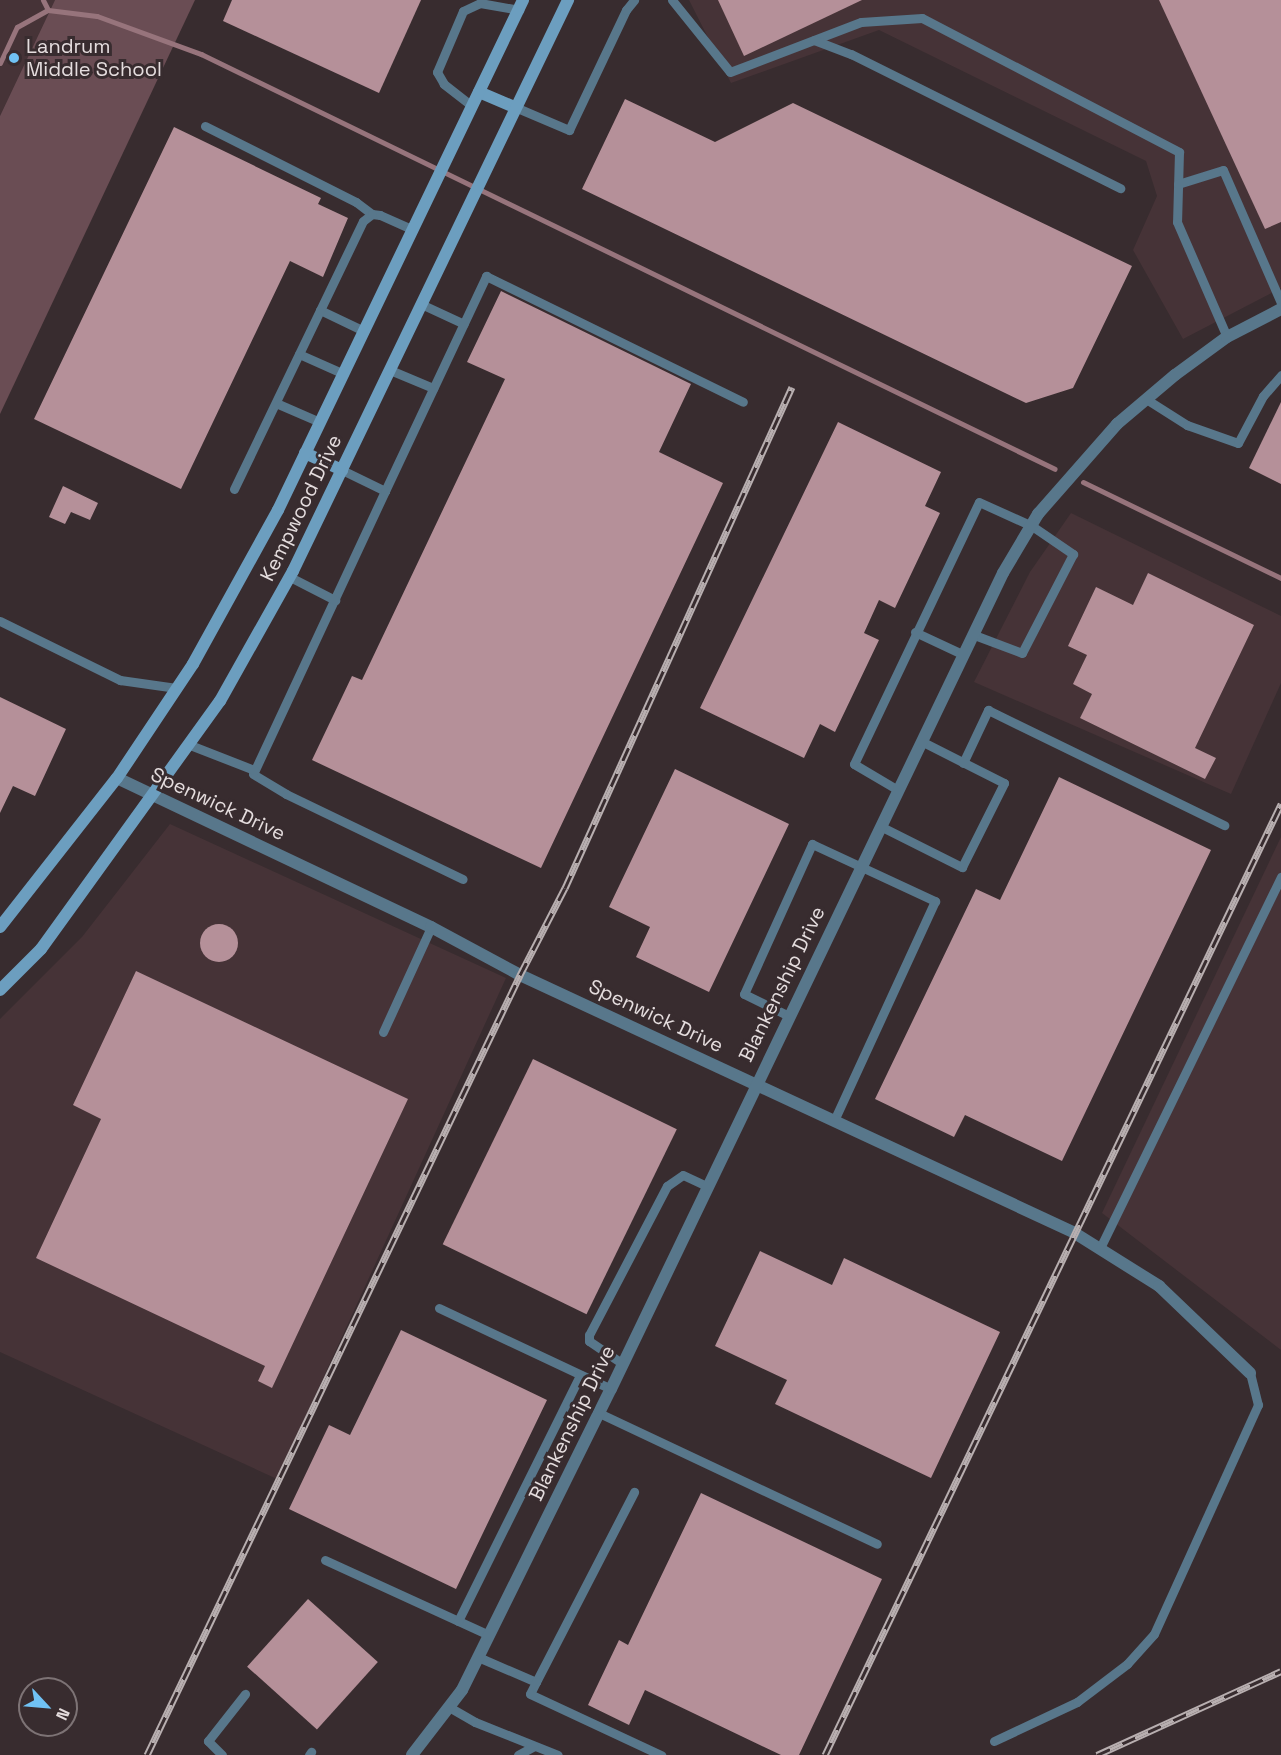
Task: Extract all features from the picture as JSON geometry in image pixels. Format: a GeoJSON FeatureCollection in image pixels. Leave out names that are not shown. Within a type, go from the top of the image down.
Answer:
{"type":"FeatureCollection","features":[{"type":"Feature","properties":{"kind":"main road","name":"Kempwood Drive"},"geometry":{"type":"LineString","coordinates":[[0,990],[41,949],[154,796],[220,701],[290,577],[568,0]]}},
{"type":"Feature","properties":{"kind":"main road","name":"Kempwood Drive"},"geometry":{"type":"LineString","coordinates":[[2,921],[117,778],[177,688],[278,510],[521,5]]}},
{"type":"Feature","properties":{"kind":"main road"},"geometry":{"type":"LineString","coordinates":[[479,92],[515,107]]}},
{"type":"Feature","properties":{"kind":"main road"},"geometry":{"type":"LineString","coordinates":[[305,453],[342,470]]}},
{"type":"Feature","properties":{"kind":"street","name":"Blankenship Drive"},"geometry":{"type":"LineString","coordinates":[[412,1755],[448,1707],[489,1635],[611,1389],[755,1083],[1003,573],[1060,484],[1117,424],[1227,337],[1281,309]]}},
{"type":"Feature","properties":{"kind":"street","name":"Spenwick Drive"},"geometry":{"type":"LineString","coordinates":[[117,778],[431,927],[520,975],[835,1118],[1073,1232],[1159,1286],[1250,1373]]}},
{"type":"Feature","properties":{"kind":"lane"},"geometry":{"type":"LineString","coordinates":[[515,107],[569,130],[626,10],[634,0]]}},
{"type":"Feature","properties":{"kind":"lane"},"geometry":{"type":"LineString","coordinates":[[672,0],[730,72],[861,22],[922,18],[1179,152],[1177,222],[1227,337]]}},
{"type":"Feature","properties":{"kind":"lane"},"geometry":{"type":"LineString","coordinates":[[472,106],[444,84],[437,72],[458,21],[463,11],[480,3],[521,5]]}},
{"type":"Feature","properties":{"kind":"lane"},"geometry":{"type":"LineString","coordinates":[[814,40],[851,54],[1120,188]]}},
{"type":"Feature","properties":{"kind":"lane"},"geometry":{"type":"LineString","coordinates":[[205,126],[356,202],[372,214],[413,230]]}},
{"type":"Feature","properties":{"kind":"lane"},"geometry":{"type":"LineString","coordinates":[[1178,184],[1223,170],[1281,303]]}},
{"type":"Feature","properties":{"kind":"lane"},"geometry":{"type":"LineString","coordinates":[[234,489],[363,221],[372,214]]}},
{"type":"Feature","properties":{"kind":"lane"},"geometry":{"type":"LineString","coordinates":[[463,879],[286,794],[253,774],[486,276],[743,402]]}},
{"type":"Feature","properties":{"kind":"lane"},"geometry":{"type":"LineString","coordinates":[[421,304],[464,324]]}},
{"type":"Feature","properties":{"kind":"lane"},"geometry":{"type":"LineString","coordinates":[[320,310],[364,331]]}},
{"type":"Feature","properties":{"kind":"lane"},"geometry":{"type":"LineString","coordinates":[[299,354],[344,374]]}},
{"type":"Feature","properties":{"kind":"lane"},"geometry":{"type":"LineString","coordinates":[[390,370],[433,388]]}},
{"type":"Feature","properties":{"kind":"lane"},"geometry":{"type":"LineString","coordinates":[[1146,399],[1187,425],[1238,443],[1263,396],[1281,375]]}},
{"type":"Feature","properties":{"kind":"lane"},"geometry":{"type":"LineString","coordinates":[[276,403],[320,423]]}},
{"type":"Feature","properties":{"kind":"lane"},"geometry":{"type":"LineString","coordinates":[[342,470],[384,490]]}},
{"type":"Feature","properties":{"kind":"lane"},"geometry":{"type":"LineString","coordinates":[[898,790],[854,764],[977,504],[1032,525],[1073,554],[1022,653],[974,635]]}},
{"type":"Feature","properties":{"kind":"lane"},"geometry":{"type":"LineString","coordinates":[[290,577],[335,600]]}},
{"type":"Feature","properties":{"kind":"lane"},"geometry":{"type":"LineString","coordinates":[[0,621],[120,680],[177,688]]}},
{"type":"Feature","properties":{"kind":"lane"},"geometry":{"type":"LineString","coordinates":[[915,632],[964,655]]}},
{"type":"Feature","properties":{"kind":"lane"},"geometry":{"type":"LineString","coordinates":[[963,763],[988,710],[1224,825]]}},
{"type":"Feature","properties":{"kind":"lane"},"geometry":{"type":"LineString","coordinates":[[880,826],[962,867],[1004,783],[921,741]]}},
{"type":"Feature","properties":{"kind":"lane"},"geometry":{"type":"LineString","coordinates":[[190,745],[254,770]]}},
{"type":"Feature","properties":{"kind":"lane"},"geometry":{"type":"LineString","coordinates":[[789,1016],[744,994],[812,844],[935,901],[835,1118]]}},
{"type":"Feature","properties":{"kind":"lane"},"geometry":{"type":"LineString","coordinates":[[1100,1248],[1281,876]]}},
{"type":"Feature","properties":{"kind":"lane"},"geometry":{"type":"LineString","coordinates":[[383,1032],[431,927]]}},
{"type":"Feature","properties":{"kind":"lane"},"geometry":{"type":"LineString","coordinates":[[623,1364],[589,1341],[589,1335],[667,1186],[683,1175],[707,1186]]}},
{"type":"Feature","properties":{"kind":"lane"},"geometry":{"type":"LineString","coordinates":[[439,1308],[611,1389]]}},
{"type":"Feature","properties":{"kind":"lane"},"geometry":{"type":"LineString","coordinates":[[994,1741],[1077,1702],[1127,1664],[1154,1634],[1258,1405],[1250,1373]]}},
{"type":"Feature","properties":{"kind":"lane"},"geometry":{"type":"LineString","coordinates":[[458,1621],[580,1375]]}},
{"type":"Feature","properties":{"kind":"lane"},"geometry":{"type":"LineString","coordinates":[[599,1413],[877,1544]]}},
{"type":"Feature","properties":{"kind":"lane"},"geometry":{"type":"LineString","coordinates":[[634,1492],[530,1694],[661,1755]]}},
{"type":"Feature","properties":{"kind":"lane"},"geometry":{"type":"LineString","coordinates":[[325,1560],[489,1635]]}},
{"type":"Feature","properties":{"kind":"lane"},"geometry":{"type":"LineString","coordinates":[[478,1657],[536,1682]]}},
{"type":"Feature","properties":{"kind":"lane"},"geometry":{"type":"LineString","coordinates":[[222,1755],[208,1741],[245,1694]]}},
{"type":"Feature","properties":{"kind":"lane"},"geometry":{"type":"LineString","coordinates":[[448,1707],[558,1755]]}},
{"type":"Feature","properties":{"kind":"lane"},"geometry":{"type":"LineString","coordinates":[[518,1755],[534,1746]]}},
{"type":"Feature","properties":{"kind":"shaded area","name":"Landrum Middle School"},"geometry":{"type":"Polygon","coordinates":[[[0,0],[55,0],[0,116],[0,0]]]}},
{"type":"Feature","properties":{"kind":"shaded area"},"geometry":{"type":"Polygon","coordinates":[[[55,0],[195,0],[0,414],[0,116],[55,0]]]}},
{"type":"Feature","properties":{"kind":"shaded area"},"geometry":{"type":"Polygon","coordinates":[[[689,0],[1281,0],[1281,288],[1183,339],[1133,250],[1157,196],[1146,161],[879,30],[731,83],[689,0]]]}},
{"type":"Feature","properties":{"kind":"shaded area"},"geometry":{"type":"Polygon","coordinates":[[[1071,513],[1281,616],[1281,683],[1231,794],[974,682],[1030,572],[1071,513]]]}},
{"type":"Feature","properties":{"kind":"shaded area"},"geometry":{"type":"Polygon","coordinates":[[[170,824],[506,978],[277,1479],[0,1352],[0,1019],[82,937],[170,824]]]}},
{"type":"Feature","properties":{"kind":"shaded area"},"geometry":{"type":"Polygon","coordinates":[[[1281,837],[1281,1350],[1102,1213],[1281,837]]]}},
{"type":"Feature","properties":{"kind":"building"},"geometry":{"type":"Polygon","coordinates":[[[232,0],[421,0],[379,93],[223,21],[232,0]]]}},
{"type":"Feature","properties":{"kind":"building"},"geometry":{"type":"Polygon","coordinates":[[[718,0],[862,0],[744,56],[718,0]]]}},
{"type":"Feature","properties":{"kind":"building"},"geometry":{"type":"Polygon","coordinates":[[[1159,0],[1281,0],[1281,222],[1265,229],[1159,0]]]}},
{"type":"Feature","properties":{"kind":"building"},"geometry":{"type":"Polygon","coordinates":[[[625,99],[715,142],[793,103],[1132,266],[1073,388],[1026,403],[582,189],[625,99]]]}},
{"type":"Feature","properties":{"kind":"building"},"geometry":{"type":"Polygon","coordinates":[[[174,127],[321,198],[318,204],[348,218],[323,277],[290,261],[181,489],[34,419],[174,127]]]}},
{"type":"Feature","properties":{"kind":"building"},"geometry":{"type":"Polygon","coordinates":[[[501,291],[691,384],[659,452],[723,483],[541,868],[312,760],[352,676],[362,680],[505,379],[467,362],[501,291]]]}},
{"type":"Feature","properties":{"kind":"building"},"geometry":{"type":"Polygon","coordinates":[[[1281,402],[1281,484],[1249,468],[1281,402]]]}},
{"type":"Feature","properties":{"kind":"building"},"geometry":{"type":"Polygon","coordinates":[[[838,422],[941,472],[925,506],[940,513],[895,608],[879,600],[864,633],[879,640],[835,732],[820,724],[804,758],[700,708],[838,422]]]}},
{"type":"Feature","properties":{"kind":"building"},"geometry":{"type":"Polygon","coordinates":[[[63,486],[98,503],[90,520],[71,512],[65,524],[49,517],[63,486]]]}},
{"type":"Feature","properties":{"kind":"building"},"geometry":{"type":"Polygon","coordinates":[[[1148,573],[1254,625],[1195,748],[1216,758],[1205,779],[1080,718],[1092,694],[1073,684],[1087,655],[1068,646],[1096,587],[1133,605],[1148,573]]]}},
{"type":"Feature","properties":{"kind":"building"},"geometry":{"type":"Polygon","coordinates":[[[0,697],[66,729],[35,796],[13,786],[0,813],[0,697]]]}},
{"type":"Feature","properties":{"kind":"building"},"geometry":{"type":"Polygon","coordinates":[[[675,769],[789,824],[709,992],[636,957],[650,927],[609,907],[675,769]]]}},
{"type":"Feature","properties":{"kind":"building"},"geometry":{"type":"Polygon","coordinates":[[[1059,777],[1211,850],[1062,1161],[965,1115],[954,1137],[875,1099],[976,889],[1000,900],[1059,777]]]}},
{"type":"Feature","properties":{"kind":"building"},"geometry":{"type":"Polygon","coordinates":[[[219,924],[233,929],[238,943],[233,957],[219,962],[205,957],[200,943],[205,929],[219,924]]]}},
{"type":"Feature","properties":{"kind":"building"},"geometry":{"type":"Polygon","coordinates":[[[136,971],[408,1099],[272,1388],[258,1381],[265,1366],[36,1258],[101,1119],[73,1105],[136,971]]]}},
{"type":"Feature","properties":{"kind":"building"},"geometry":{"type":"Polygon","coordinates":[[[533,1059],[677,1129],[587,1314],[443,1244],[533,1059]]]}},
{"type":"Feature","properties":{"kind":"building"},"geometry":{"type":"Polygon","coordinates":[[[760,1251],[832,1285],[844,1258],[1000,1332],[931,1478],[775,1404],[787,1380],[715,1346],[760,1251]]]}},
{"type":"Feature","properties":{"kind":"building"},"geometry":{"type":"Polygon","coordinates":[[[401,1330],[547,1400],[456,1589],[289,1509],[329,1425],[350,1435],[401,1330]]]}},
{"type":"Feature","properties":{"kind":"building"},"geometry":{"type":"Polygon","coordinates":[[[701,1493],[882,1579],[799,1755],[781,1755],[645,1690],[629,1725],[588,1705],[619,1640],[628,1645],[701,1493]]]}},
{"type":"Feature","properties":{"kind":"building"},"geometry":{"type":"Polygon","coordinates":[[[308,1599],[378,1662],[317,1730],[247,1667],[308,1599]]]}},
{"type":"Feature","properties":{"kind":"waterway"},"geometry":{"type":"LineString","coordinates":[[43,0],[48,10]]}},
{"type":"Feature","properties":{"kind":"waterway"},"geometry":{"type":"LineString","coordinates":[[0,63],[17,27],[48,10],[97,16],[201,54],[1055,469]]}},
{"type":"Feature","properties":{"kind":"waterway"},"geometry":{"type":"LineString","coordinates":[[1083,482],[1281,578]]}},
{"type":"Feature","properties":{"kind":"railway"},"geometry":{"type":"LineString","coordinates":[[147,1755],[520,975],[565,888],[792,387]]}},
{"type":"Feature","properties":{"kind":"railway"},"geometry":{"type":"LineString","coordinates":[[825,1755],[1281,804]]}},
{"type":"Feature","properties":{"kind":"railway"},"geometry":{"type":"LineString","coordinates":[[1097,1755],[1281,1671]]}},
{"type":"Feature","properties":{"kind":"place","name":"Landrum Middle School"},"geometry":{"type":"Point","coordinates":[14,58]}}]}
